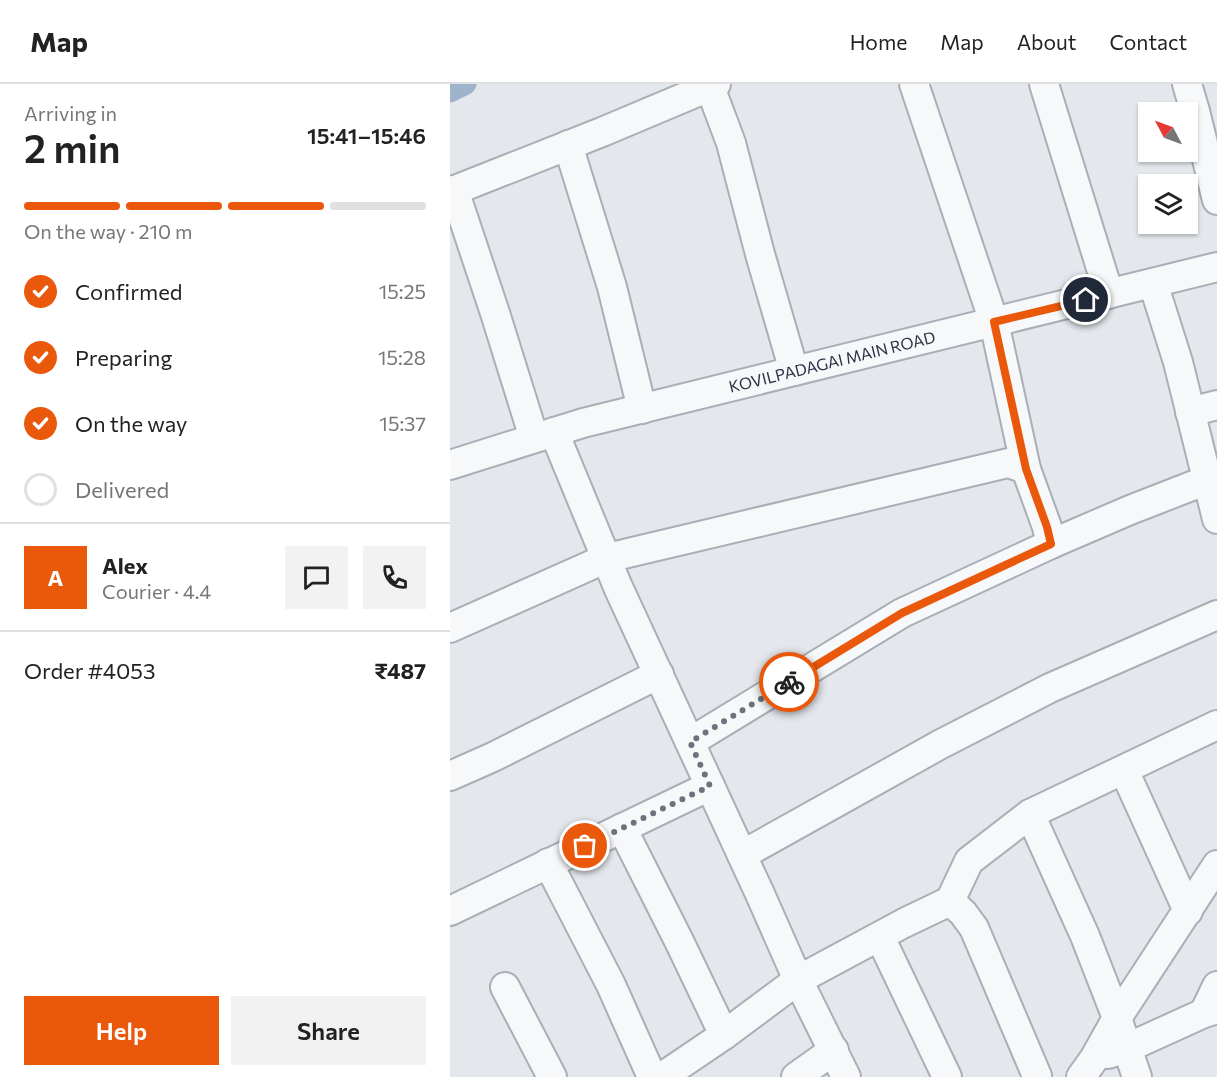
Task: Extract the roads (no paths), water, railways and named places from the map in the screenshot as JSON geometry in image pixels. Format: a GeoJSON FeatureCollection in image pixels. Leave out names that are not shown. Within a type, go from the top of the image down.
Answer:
{"type":"FeatureCollection","features":[{"type":"Feature","properties":{"kind":"street"},"geometry":{"type":"LineString","coordinates":[[914,84],[994,322],[1026,469],[1051,544]]}},
{"type":"Feature","properties":{"kind":"street"},"geometry":{"type":"LineString","coordinates":[[1044,84],[1109,294]]}},
{"type":"Feature","properties":{"kind":"street"},"geometry":{"type":"LineString","coordinates":[[1187,84],[1217,200]]}},
{"type":"Feature","properties":{"kind":"street"},"geometry":{"type":"LineString","coordinates":[[795,371],[713,85],[452,191],[495,313],[544,435],[607,558],[798,980],[846,1077]]}},
{"type":"Feature","properties":{"kind":"street"},"geometry":{"type":"LineString","coordinates":[[568,145],[612,287],[642,409]]}},
{"type":"Feature","properties":{"kind":"street","name":"KOVILPADAGAI MAIN ROAD"},"geometry":{"type":"LineString","coordinates":[[450,465],[583,423],[1217,267]]}},
{"type":"Feature","properties":{"kind":"street"},"geometry":{"type":"LineString","coordinates":[[1153,283],[1178,362],[1204,408],[1207,480],[1217,519]]}},
{"type":"Feature","properties":{"kind":"street"},"geometry":{"type":"LineString","coordinates":[[450,627],[607,558],[1008,463],[1026,469]]}},
{"type":"Feature","properties":{"kind":"street"},"geometry":{"type":"LineString","coordinates":[[690,742],[902,613],[1051,544],[1207,480]]}},
{"type":"Feature","properties":{"kind":"street"},"geometry":{"type":"LineString","coordinates":[[742,855],[941,744],[1050,688],[1217,615]]}},
{"type":"Feature","properties":{"kind":"street"},"geometry":{"type":"LineString","coordinates":[[450,776],[659,674]]}},
{"type":"Feature","properties":{"kind":"street"},"geometry":{"type":"LineString","coordinates":[[662,1077],[724,1035],[798,980],[950,901],[969,861],[1030,814],[1217,725]]}},
{"type":"Feature","properties":{"kind":"street"},"geometry":{"type":"LineString","coordinates":[[1124,770],[1188,911]]}},
{"type":"Feature","properties":{"kind":"street"},"geometry":{"type":"LineString","coordinates":[[450,910],[710,786]]}},
{"type":"Feature","properties":{"kind":"street"},"geometry":{"type":"LineString","coordinates":[[1030,814],[1084,936],[1117,1018],[1137,1077]]}},
{"type":"Feature","properties":{"kind":"street"},"geometry":{"type":"LineString","coordinates":[[622,828],[724,1035]]}},
{"type":"Feature","properties":{"kind":"street"},"geometry":{"type":"LineString","coordinates":[[548,863],[610,985],[652,1077]]}},
{"type":"Feature","properties":{"kind":"street"},"geometry":{"type":"LineString","coordinates":[[1088,1068],[1117,1018],[1217,866]]}},
{"type":"Feature","properties":{"kind":"street"},"geometry":{"type":"LineString","coordinates":[[950,901],[974,928],[1036,1077]]}},
{"type":"Feature","properties":{"kind":"street"},"geometry":{"type":"LineString","coordinates":[[880,938],[947,1077]]}},
{"type":"Feature","properties":{"kind":"street"},"geometry":{"type":"LineString","coordinates":[[1088,1068],[1211,1011],[1217,986]]}},
{"type":"Feature","properties":{"kind":"street"},"geometry":{"type":"LineString","coordinates":[[505,987],[552,1077]]}},
{"type":"Feature","properties":{"kind":"street"},"geometry":{"type":"LineString","coordinates":[[796,1077],[834,1050]]}},
{"type":"Feature","properties":{"kind":"waterway"},"geometry":{"type":"LineString","coordinates":[[450,92],[466,84]]}}]}
